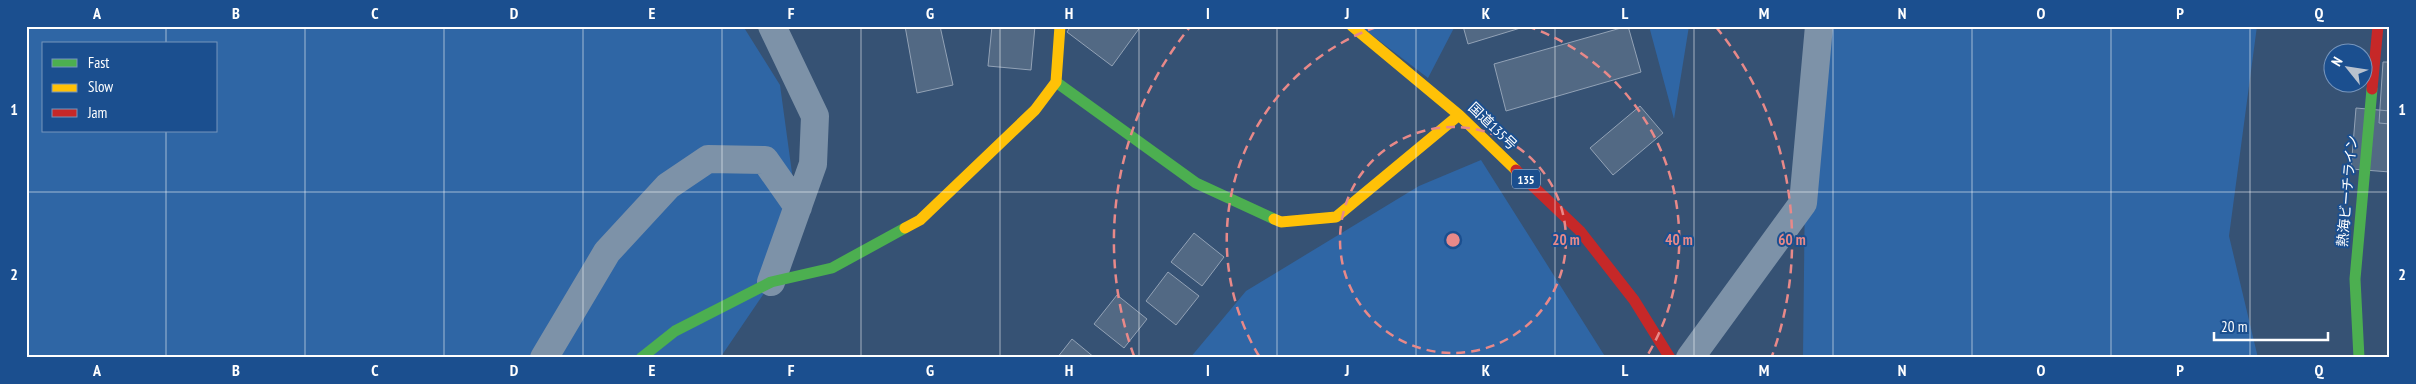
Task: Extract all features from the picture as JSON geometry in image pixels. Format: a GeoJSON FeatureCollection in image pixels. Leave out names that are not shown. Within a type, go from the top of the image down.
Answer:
{"type":"FeatureCollection","features":[{"type":"Feature","properties":{"kind":"main road"},"geometry":{"type":"LineString","coordinates":[[641,358],[675,331],[771,282],[832,268],[920,220],[1035,110],[1056,82],[1060,26]]}},
{"type":"Feature","properties":{"kind":"main road","name":"国道135号"},"geometry":{"type":"LineString","coordinates":[[1352,26],[1459,114],[1580,231],[1634,300],[1670,358]]}},
{"type":"Feature","properties":{"kind":"main road","name":"熱海ビーチライン"},"geometry":{"type":"LineString","coordinates":[[2359,358],[2355,279],[2378,26]]}},
{"type":"Feature","properties":{"kind":"main road"},"geometry":{"type":"LineString","coordinates":[[1056,82],[1196,183],[1281,222],[1336,216],[1459,114]]}},
{"type":"Feature","properties":{"kind":"street"},"geometry":{"type":"LineString","coordinates":[[771,282],[813,164],[815,116],[772,26]]}},
{"type":"Feature","properties":{"kind":"street"},"geometry":{"type":"LineString","coordinates":[[1690,358],[1803,203],[1819,26]]}},
{"type":"Feature","properties":{"kind":"street"},"geometry":{"type":"LineString","coordinates":[[544,358],[607,252],[668,186],[708,159],[765,160],[798,207]]}},
{"type":"Feature","properties":{"kind":"shaded area"},"geometry":{"type":"Polygon","coordinates":[[[26,26],[743,26],[780,85],[801,239],[720,358],[26,358],[26,26]]]}},
{"type":"Feature","properties":{"kind":"shaded area"},"geometry":{"type":"Polygon","coordinates":[[[1360,26],[1455,26],[1428,78],[1360,26]]]}},
{"type":"Feature","properties":{"kind":"shaded area"},"geometry":{"type":"Polygon","coordinates":[[[1649,26],[1689,26],[1674,119],[1649,26]]]}},
{"type":"Feature","properties":{"kind":"shaded area"},"geometry":{"type":"Polygon","coordinates":[[[1819,26],[2257,26],[2229,236],[2258,358],[1803,358],[1805,186],[1819,26]]]}},
{"type":"Feature","properties":{"kind":"shaded area"},"geometry":{"type":"Polygon","coordinates":[[[1481,160],[1606,358],[1190,358],[1246,291],[1419,186],[1481,160]]]}},
{"type":"Feature","properties":{"kind":"building"},"geometry":{"type":"Polygon","coordinates":[[[905,26],[940,26],[953,85],[917,93],[905,26]]]}},
{"type":"Feature","properties":{"kind":"building"},"geometry":{"type":"Polygon","coordinates":[[[992,26],[1035,26],[1031,70],[988,66],[992,26]]]}},
{"type":"Feature","properties":{"kind":"building"},"geometry":{"type":"Polygon","coordinates":[[[1071,26],[1141,26],[1112,66],[1067,32],[1071,26]]]}},
{"type":"Feature","properties":{"kind":"building"},"geometry":{"type":"Polygon","coordinates":[[[1463,26],[1527,26],[1468,44],[1463,26]]]}},
{"type":"Feature","properties":{"kind":"building"},"geometry":{"type":"Polygon","coordinates":[[[1628,26],[1641,72],[1506,111],[1494,64],[1628,26]]]}},
{"type":"Feature","properties":{"kind":"building"},"geometry":{"type":"Polygon","coordinates":[[[2383,62],[2390,62],[2390,124],[2379,123],[2383,62]]]}},
{"type":"Feature","properties":{"kind":"building"},"geometry":{"type":"Polygon","coordinates":[[[1640,106],[1663,133],[1613,175],[1590,148],[1640,106]]]}},
{"type":"Feature","properties":{"kind":"building"},"geometry":{"type":"Polygon","coordinates":[[[2356,108],[2390,111],[2390,172],[2351,169],[2356,108]]]}},
{"type":"Feature","properties":{"kind":"building"},"geometry":{"type":"Polygon","coordinates":[[[1194,233],[1224,257],[1202,286],[1171,262],[1194,233]]]}},
{"type":"Feature","properties":{"kind":"building"},"geometry":{"type":"Polygon","coordinates":[[[1168,272],[1199,296],[1176,325],[1146,301],[1168,272]]]}},
{"type":"Feature","properties":{"kind":"building"},"geometry":{"type":"Polygon","coordinates":[[[1117,295],[1147,319],[1124,348],[1094,324],[1117,295]]]}},
{"type":"Feature","properties":{"kind":"building"},"geometry":{"type":"Polygon","coordinates":[[[1072,339],[1095,358],[1057,358],[1072,339]]]}},
{"type":"Feature","properties":{"kind":"traffic: fast"},"geometry":{"type":"LineString","coordinates":[[1056,82],[1196,183],[1274,219]]}},
{"type":"Feature","properties":{"kind":"traffic: fast"},"geometry":{"type":"LineString","coordinates":[[2359,358],[2355,279],[2372,92]]}},
{"type":"Feature","properties":{"kind":"traffic: fast"},"geometry":{"type":"LineString","coordinates":[[641,358],[675,331],[771,282],[832,268],[905,228]]}},
{"type":"Feature","properties":{"kind":"traffic: slow"},"geometry":{"type":"LineString","coordinates":[[905,228],[920,220],[1035,110],[1056,82],[1060,26]]}},
{"type":"Feature","properties":{"kind":"traffic: slow"},"geometry":{"type":"LineString","coordinates":[[1352,26],[1459,115],[1516,170]]}},
{"type":"Feature","properties":{"kind":"traffic: slow"},"geometry":{"type":"LineString","coordinates":[[1274,219],[1281,222],[1336,217],[1459,115]]}},
{"type":"Feature","properties":{"kind":"traffic: jam"},"geometry":{"type":"LineString","coordinates":[[2374,68],[2378,26]]}},
{"type":"Feature","properties":{"kind":"traffic: jam"},"geometry":{"type":"LineString","coordinates":[[1516,170],[1580,231],[1634,300],[1670,358]]}}]}
